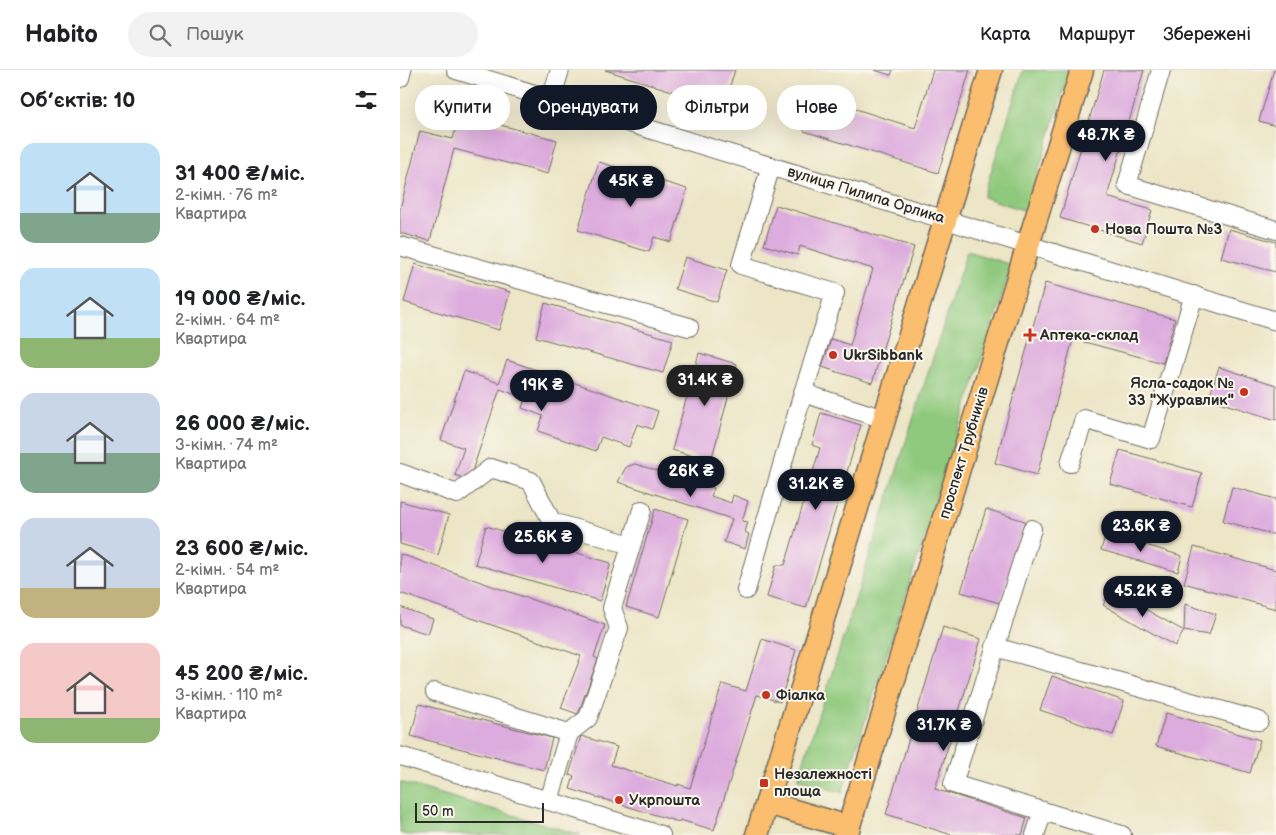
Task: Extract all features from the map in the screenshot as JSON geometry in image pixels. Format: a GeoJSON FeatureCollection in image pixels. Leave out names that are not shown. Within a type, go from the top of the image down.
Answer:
{"type":"FeatureCollection","features":[{"type":"Feature","properties":{"kind":"main road"},"geometry":{"type":"LineString","coordinates":[[757,835],[991,70]]}},
{"type":"Feature","properties":{"kind":"main road","name":"проспект Трубників"},"geometry":{"type":"LineString","coordinates":[[847,831],[1082,70]]}},
{"type":"Feature","properties":{"kind":"main road"},"geometry":{"type":"LineString","coordinates":[[767,803],[847,831]]}},
{"type":"Feature","properties":{"kind":"street"},"geometry":{"type":"LineString","coordinates":[[400,78],[402,70]]}},
{"type":"Feature","properties":{"kind":"street","name":"вулиця Пилипа Орлика"},"geometry":{"type":"LineString","coordinates":[[456,70],[520,90]]}},
{"type":"Feature","properties":{"kind":"street"},"geometry":{"type":"LineString","coordinates":[[555,85],[560,70]]}},
{"type":"Feature","properties":{"kind":"street"},"geometry":{"type":"LineString","coordinates":[[1161,70],[1126,185],[1276,230]]}},
{"type":"Feature","properties":{"kind":"street","name":"вулиця Пилипа Орлика"},"geometry":{"type":"LineString","coordinates":[[653,130],[1276,321]]}},
{"type":"Feature","properties":{"kind":"street"},"geometry":{"type":"LineString","coordinates":[[746,590],[803,393],[835,293],[741,265],[771,166]]}},
{"type":"Feature","properties":{"kind":"street"},"geometry":{"type":"LineString","coordinates":[[400,246],[689,327]]}},
{"type":"Feature","properties":{"kind":"street"},"geometry":{"type":"LineString","coordinates":[[1070,463],[1084,419],[1151,439],[1194,295]]}},
{"type":"Feature","properties":{"kind":"street"},"geometry":{"type":"LineString","coordinates":[[803,393],[884,419]]}},
{"type":"Feature","properties":{"kind":"street"},"geometry":{"type":"LineString","coordinates":[[400,473],[456,494],[491,468],[531,481],[552,522],[631,545]]}},
{"type":"Feature","properties":{"kind":"street"},"geometry":{"type":"LineString","coordinates":[[549,801],[569,733],[588,718],[619,628],[612,608],[642,510]]}},
{"type":"Feature","properties":{"kind":"street"},"geometry":{"type":"LineString","coordinates":[[1032,529],[953,784],[1122,835]]}},
{"type":"Feature","properties":{"kind":"street"},"geometry":{"type":"LineString","coordinates":[[996,647],[1258,721]]}},
{"type":"Feature","properties":{"kind":"street"},"geometry":{"type":"LineString","coordinates":[[435,692],[569,733]]}},
{"type":"Feature","properties":{"kind":"street"},"geometry":{"type":"LineString","coordinates":[[400,756],[661,835]]}},
{"type":"Feature","properties":{"kind":"street"},"geometry":{"type":"LineString","coordinates":[[1035,835],[1043,811]]}},
{"type":"Feature","properties":{"kind":"green space"},"geometry":{"type":"Polygon","coordinates":[[[1023,70],[1070,70],[1026,211],[983,197],[1023,70]]]}},
{"type":"Feature","properties":{"kind":"green space"},"geometry":{"type":"Polygon","coordinates":[[[967,251],[1012,265],[842,793],[798,779],[967,251]]]}},
{"type":"Feature","properties":{"kind":"green space"},"geometry":{"type":"Polygon","coordinates":[[[400,782],[581,835],[406,835],[400,833],[400,782]]]}},
{"type":"Feature","properties":{"kind":"building"},"geometry":{"type":"Polygon","coordinates":[[[605,70],[735,70],[730,85],[667,85],[667,89],[605,70]]]}},
{"type":"Feature","properties":{"kind":"building"},"geometry":{"type":"Polygon","coordinates":[[[874,70],[893,70],[891,75],[874,70]]]}},
{"type":"Feature","properties":{"kind":"building"},"geometry":{"type":"Polygon","coordinates":[[[933,70],[970,70],[938,173],[804,131],[856,130],[856,109],[915,128],[933,70]]]}},
{"type":"Feature","properties":{"kind":"building"},"geometry":{"type":"Polygon","coordinates":[[[1104,70],[1144,70],[1107,197],[1152,210],[1142,243],[1060,218],[1104,70]]]}},
{"type":"Feature","properties":{"kind":"building"},"geometry":{"type":"Polygon","coordinates":[[[1274,70],[1276,70],[1276,126],[1259,121],[1274,70]]]}},
{"type":"Feature","properties":{"kind":"building"},"geometry":{"type":"Polygon","coordinates":[[[510,128],[557,140],[548,174],[454,149],[430,241],[400,233],[400,209],[420,131],[453,139],[455,130],[510,130],[510,128]]]}},
{"type":"Feature","properties":{"kind":"building"},"geometry":{"type":"Polygon","coordinates":[[[599,162],[687,189],[671,242],[654,237],[649,252],[578,230],[599,162]]]}},
{"type":"Feature","properties":{"kind":"building"},"geometry":{"type":"Polygon","coordinates":[[[776,205],[914,247],[872,383],[822,367],[831,339],[850,345],[873,269],[800,246],[798,255],[764,245],[776,205]]]}},
{"type":"Feature","properties":{"kind":"building"},"geometry":{"type":"Polygon","coordinates":[[[1229,229],[1276,242],[1276,272],[1221,258],[1229,229]]]}},
{"type":"Feature","properties":{"kind":"building"},"geometry":{"type":"Polygon","coordinates":[[[685,257],[727,270],[717,302],[675,289],[685,257]]]}},
{"type":"Feature","properties":{"kind":"building"},"geometry":{"type":"Polygon","coordinates":[[[415,264],[510,292],[499,330],[404,302],[415,264]]]}},
{"type":"Feature","properties":{"kind":"building"},"geometry":{"type":"Polygon","coordinates":[[[1045,283],[1175,319],[1163,363],[1073,339],[1037,475],[995,463],[1045,283]]]}},
{"type":"Feature","properties":{"kind":"building"},"geometry":{"type":"Polygon","coordinates":[[[545,303],[673,340],[663,373],[536,337],[545,303]]]}},
{"type":"Feature","properties":{"kind":"building"},"geometry":{"type":"Polygon","coordinates":[[[699,353],[737,364],[711,461],[672,450],[699,353]]]}},
{"type":"Feature","properties":{"kind":"building"},"geometry":{"type":"Polygon","coordinates":[[[507,360],[658,411],[652,429],[637,424],[629,447],[601,437],[596,451],[538,431],[543,416],[522,408],[525,398],[500,389],[469,480],[455,475],[464,448],[441,440],[464,371],[499,383],[507,360]]]}},
{"type":"Feature","properties":{"kind":"building","name":"Ясла-садок № 33 \"Журавлик\""},"geometry":{"type":"Polygon","coordinates":[[[1219,367],[1276,385],[1276,420],[1209,399],[1219,367]]]}},
{"type":"Feature","properties":{"kind":"building"},"geometry":{"type":"Polygon","coordinates":[[[821,413],[861,425],[806,608],[767,597],[776,565],[785,565],[820,448],[812,445],[821,413]]]}},
{"type":"Feature","properties":{"kind":"building"},"geometry":{"type":"Polygon","coordinates":[[[1120,450],[1202,473],[1192,507],[1110,484],[1120,450]]]}},
{"type":"Feature","properties":{"kind":"building"},"geometry":{"type":"Polygon","coordinates":[[[635,464],[714,488],[711,496],[731,503],[733,495],[748,501],[742,521],[748,522],[745,532],[749,534],[745,549],[724,542],[732,519],[618,482],[626,467],[635,464]]]}},
{"type":"Feature","properties":{"kind":"building"},"geometry":{"type":"Polygon","coordinates":[[[1232,487],[1276,499],[1276,535],[1223,521],[1232,487]]]}},
{"type":"Feature","properties":{"kind":"building"},"geometry":{"type":"Polygon","coordinates":[[[400,501],[449,515],[438,555],[400,544],[400,501]]]}},
{"type":"Feature","properties":{"kind":"building"},"geometry":{"type":"Polygon","coordinates":[[[655,509],[688,519],[659,617],[626,607],[655,509]]]}},
{"type":"Feature","properties":{"kind":"building"},"geometry":{"type":"Polygon","coordinates":[[[986,509],[1025,521],[1000,603],[961,592],[986,509]]]}},
{"type":"Feature","properties":{"kind":"building"},"geometry":{"type":"Polygon","coordinates":[[[486,526],[611,563],[600,601],[475,564],[486,526]]]}},
{"type":"Feature","properties":{"kind":"building"},"geometry":{"type":"Polygon","coordinates":[[[1106,533],[1182,556],[1178,572],[1101,550],[1106,533]]]}},
{"type":"Feature","properties":{"kind":"building"},"geometry":{"type":"Polygon","coordinates":[[[1194,547],[1276,570],[1276,609],[1184,583],[1194,547]]]}},
{"type":"Feature","properties":{"kind":"building"},"geometry":{"type":"Polygon","coordinates":[[[400,554],[605,625],[594,657],[598,659],[578,714],[561,708],[581,656],[400,593],[400,554]]]}},
{"type":"Feature","properties":{"kind":"building"},"geometry":{"type":"Polygon","coordinates":[[[1111,590],[1184,631],[1175,646],[1103,605],[1111,590]]]}},
{"type":"Feature","properties":{"kind":"building"},"geometry":{"type":"Polygon","coordinates":[[[1185,604],[1216,614],[1209,635],[1184,631],[1185,604]]]}},
{"type":"Feature","properties":{"kind":"building"},"geometry":{"type":"Polygon","coordinates":[[[400,607],[433,619],[428,634],[400,625],[400,607]]]}},
{"type":"Feature","properties":{"kind":"building"},"geometry":{"type":"Polygon","coordinates":[[[943,627],[981,639],[935,789],[1027,818],[1022,835],[952,835],[886,814],[943,627]]]}},
{"type":"Feature","properties":{"kind":"building"},"geometry":{"type":"Polygon","coordinates":[[[762,639],[796,650],[780,702],[757,695],[714,830],[680,820],[679,822],[570,789],[574,776],[569,775],[581,736],[617,747],[611,765],[690,788],[722,684],[746,691],[762,639]]]}},
{"type":"Feature","properties":{"kind":"building"},"geometry":{"type":"Polygon","coordinates":[[[1052,676],[1124,701],[1113,735],[1040,710],[1052,676]]]}},
{"type":"Feature","properties":{"kind":"building"},"geometry":{"type":"Polygon","coordinates":[[[419,704],[552,738],[544,770],[411,736],[419,704]]]}},
{"type":"Feature","properties":{"kind":"building"},"geometry":{"type":"Polygon","coordinates":[[[1166,713],[1260,740],[1250,773],[1156,746],[1166,713]]]}},
{"type":"Feature","properties":{"kind":"place","name":"Нова Пошта №3"},"geometry":{"type":"Point","coordinates":[1095,229]}},
{"type":"Feature","properties":{"kind":"place","name":"Аптека-склад"},"geometry":{"type":"Point","coordinates":[1030,335]}},
{"type":"Feature","properties":{"kind":"place","name":"UkrSibbank"},"geometry":{"type":"Point","coordinates":[833,355]}},
{"type":"Feature","properties":{"kind":"place","name":"Ясла-садок № 33 \"Журавлик\""},"geometry":{"type":"Point","coordinates":[1244,392]}},
{"type":"Feature","properties":{"kind":"place","name":"Фіалка"},"geometry":{"type":"Point","coordinates":[766,695]}},
{"type":"Feature","properties":{"kind":"place","name":"Незалежності площа"},"geometry":{"type":"Point","coordinates":[764,783]}},
{"type":"Feature","properties":{"kind":"place","name":"Укрпошта"},"geometry":{"type":"Point","coordinates":[619,800]}}]}
